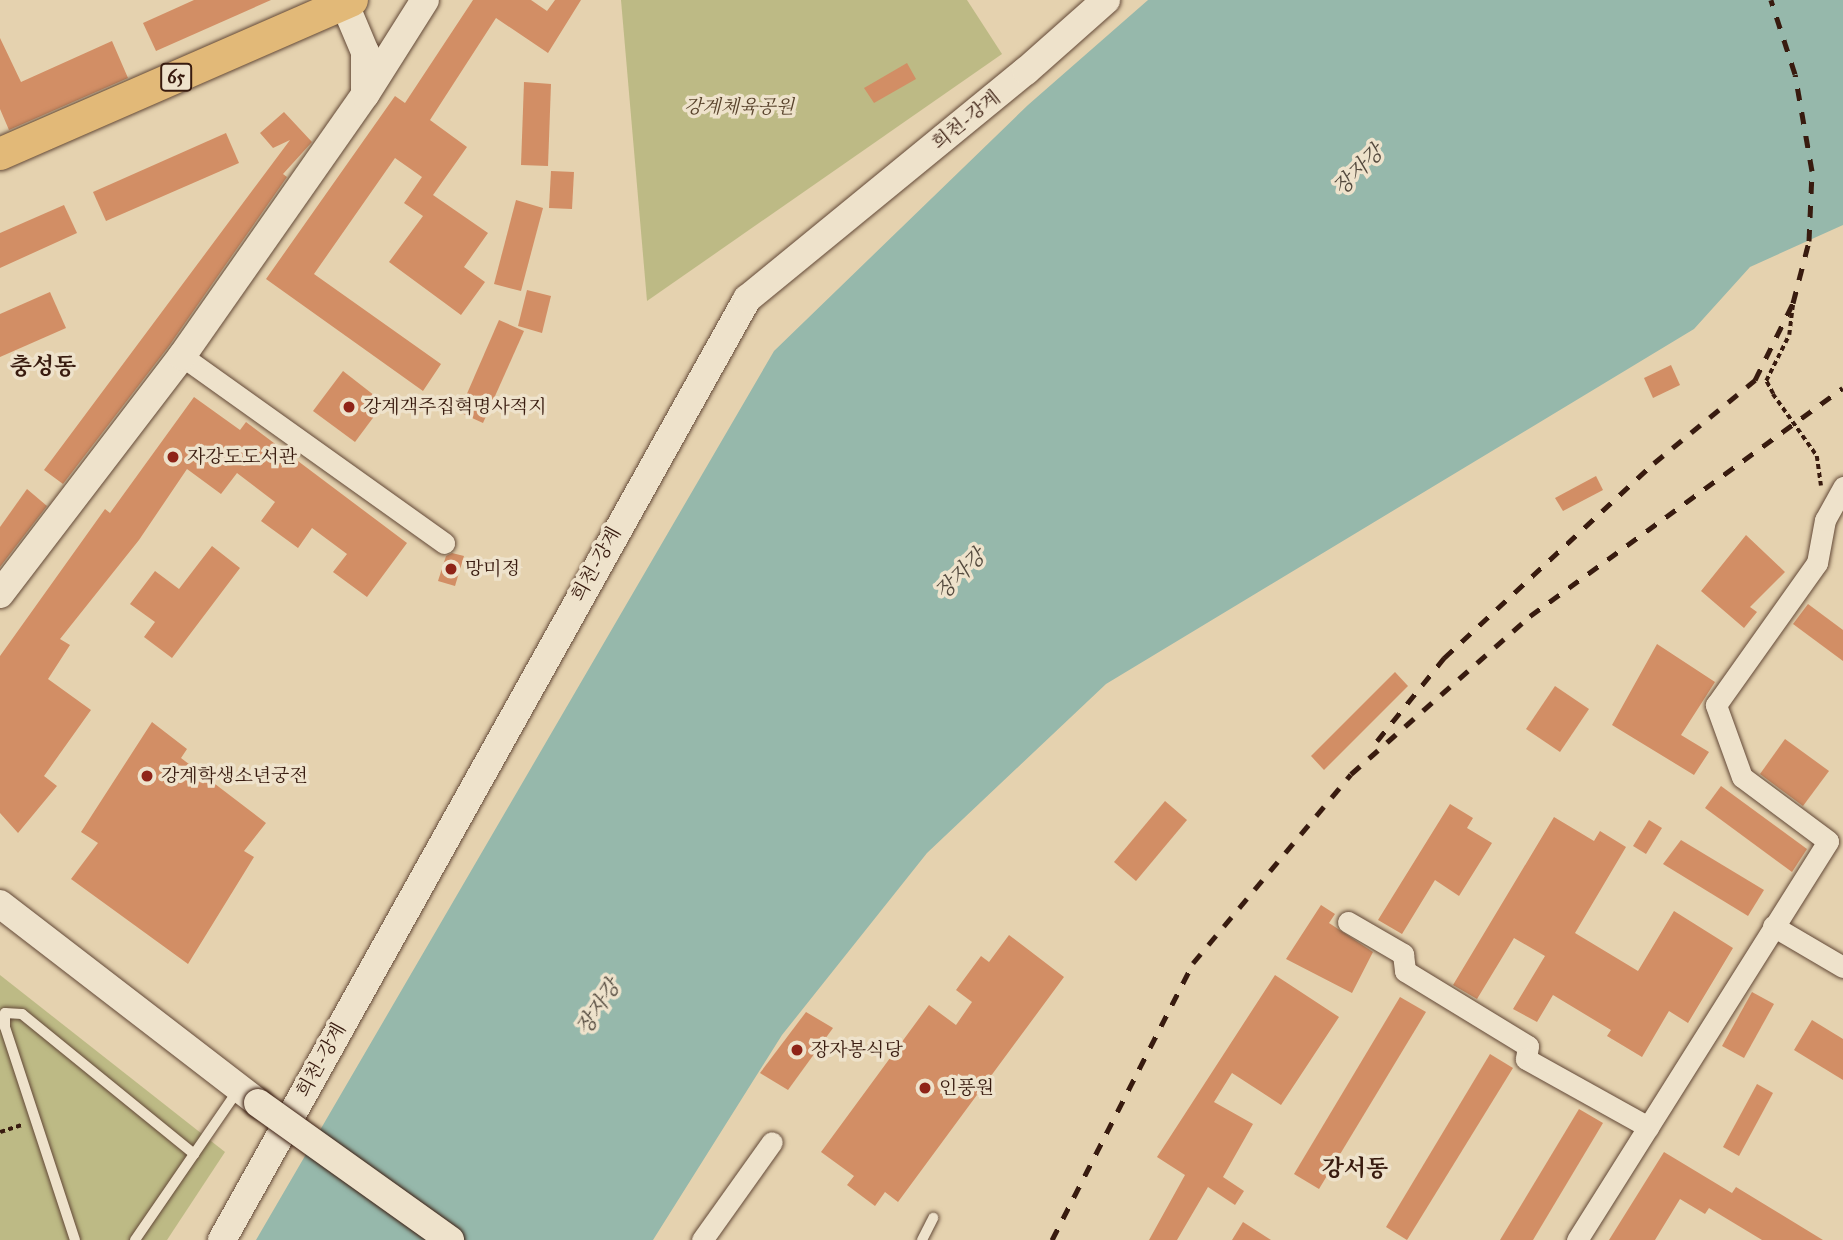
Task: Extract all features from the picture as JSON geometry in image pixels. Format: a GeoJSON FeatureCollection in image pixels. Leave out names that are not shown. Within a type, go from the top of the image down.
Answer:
{"type":"FeatureCollection","features":[{"type":"Feature","properties":{"kind":"main road"},"geometry":{"type":"LineString","coordinates":[[0,594],[182,356],[365,95],[425,0]]}},
{"type":"Feature","properties":{"kind":"main road","name":"희천-강계"},"geometry":{"type":"LineString","coordinates":[[222,1240],[747,299],[1026,71],[1106,0]]}},
{"type":"Feature","properties":{"kind":"main road"},"geometry":{"type":"LineString","coordinates":[[346,1],[365,52],[365,95]]}},
{"type":"Feature","properties":{"kind":"main road","name":"65"},"geometry":{"type":"LineString","coordinates":[[2,147],[346,1]]}},
{"type":"Feature","properties":{"kind":"main road"},"geometry":{"type":"LineString","coordinates":[[0,904],[248,1096],[450,1240]]}},
{"type":"Feature","properties":{"kind":"street"},"geometry":{"type":"LineString","coordinates":[[182,356],[444,542]]}},
{"type":"Feature","properties":{"kind":"street"},"geometry":{"type":"LineString","coordinates":[[1577,1240],[1828,841],[1742,777],[1716,705],[1817,563],[1825,520],[1843,486]]}},
{"type":"Feature","properties":{"kind":"street"},"geometry":{"type":"LineString","coordinates":[[1348,922],[1403,954],[1405,971],[1528,1045],[1526,1059],[1648,1127]]}},
{"type":"Feature","properties":{"kind":"street"},"geometry":{"type":"LineString","coordinates":[[1773,926],[1843,967]]}},
{"type":"Feature","properties":{"kind":"street"},"geometry":{"type":"LineString","coordinates":[[702,1240],[726,1201],[772,1142]]}},
{"type":"Feature","properties":{"kind":"street"},"geometry":{"type":"LineString","coordinates":[[717,1240],[726,1201]]}},
{"type":"Feature","properties":{"kind":"lane"},"geometry":{"type":"LineString","coordinates":[[75,1240],[5,1027],[5,1013],[22,1014],[194,1154]]}},
{"type":"Feature","properties":{"kind":"lane"},"geometry":{"type":"LineString","coordinates":[[135,1240],[194,1154],[248,1096]]}},
{"type":"Feature","properties":{"kind":"lane"},"geometry":{"type":"LineString","coordinates":[[922,1240],[933,1218]]}},
{"type":"Feature","properties":{"kind":"path"},"geometry":{"type":"LineString","coordinates":[[1793,303],[1788,335],[1766,381],[1817,456]]}},
{"type":"Feature","properties":{"kind":"path"},"geometry":{"type":"LineString","coordinates":[[0,1132],[36,1120]]}},
{"type":"Feature","properties":{"kind":"green space","name":"강계체육공원"},"geometry":{"type":"Polygon","coordinates":[[[621,0],[967,0],[1002,54],[647,301],[621,0]]]}},
{"type":"Feature","properties":{"kind":"green space"},"geometry":{"type":"Polygon","coordinates":[[[0,975],[225,1152],[167,1240],[0,1240],[0,975]]]}},
{"type":"Feature","properties":{"kind":"water","name":"장자강"},"geometry":{"type":"Polygon","coordinates":[[[1148,0],[1843,0],[1843,225],[1750,267],[1694,329],[1106,684],[927,853],[782,1035],[653,1240],[256,1240],[774,351],[1028,105],[1148,0]]]}},
{"type":"Feature","properties":{"kind":"building"},"geometry":{"type":"Polygon","coordinates":[[[194,0],[271,0],[156,51],[143,23],[194,0]]]}},
{"type":"Feature","properties":{"kind":"building"},"geometry":{"type":"Polygon","coordinates":[[[473,0],[531,0],[547,11],[555,0],[581,0],[548,53],[496,18],[430,120],[467,147],[433,195],[488,233],[464,267],[485,282],[461,315],[389,262],[423,216],[404,203],[422,177],[395,158],[314,274],[441,364],[423,391],[266,279],[395,96],[405,103],[473,0]]]}},
{"type":"Feature","properties":{"kind":"building"},"geometry":{"type":"Polygon","coordinates":[[[0,38],[21,82],[112,41],[128,78],[9,130],[0,109],[0,38]]]}},
{"type":"Feature","properties":{"kind":"building"},"geometry":{"type":"Polygon","coordinates":[[[907,63],[916,79],[874,103],[864,88],[907,63]]]}},
{"type":"Feature","properties":{"kind":"building"},"geometry":{"type":"Polygon","coordinates":[[[524,82],[551,84],[548,166],[521,165],[524,82]]]}},
{"type":"Feature","properties":{"kind":"building"},"geometry":{"type":"Polygon","coordinates":[[[284,112],[312,142],[283,174],[287,177],[169,346],[63,484],[44,470],[290,140],[273,148],[260,133],[284,112]]]}},
{"type":"Feature","properties":{"kind":"building"},"geometry":{"type":"Polygon","coordinates":[[[226,133],[239,163],[106,221],[93,192],[226,133]]]}},
{"type":"Feature","properties":{"kind":"building"},"geometry":{"type":"Polygon","coordinates":[[[551,171],[574,172],[572,209],[549,208],[551,171]]]}},
{"type":"Feature","properties":{"kind":"building"},"geometry":{"type":"Polygon","coordinates":[[[516,200],[543,208],[521,291],[494,284],[516,200]]]}},
{"type":"Feature","properties":{"kind":"building"},"geometry":{"type":"Polygon","coordinates":[[[64,205],[77,233],[0,268],[0,233],[64,205]]]}},
{"type":"Feature","properties":{"kind":"building"},"geometry":{"type":"Polygon","coordinates":[[[527,290],[551,296],[542,333],[518,326],[527,290]]]}},
{"type":"Feature","properties":{"kind":"building"},"geometry":{"type":"Polygon","coordinates":[[[50,292],[66,328],[0,357],[0,314],[50,292]]]}},
{"type":"Feature","properties":{"kind":"building"},"geometry":{"type":"Polygon","coordinates":[[[499,320],[524,331],[483,423],[459,412],[499,320]]]}},
{"type":"Feature","properties":{"kind":"building"},"geometry":{"type":"Polygon","coordinates":[[[1671,365],[1680,385],[1653,398],[1644,378],[1671,365]]]}},
{"type":"Feature","properties":{"kind":"building","name":"강계객주집혁명사적지"},"geometry":{"type":"Polygon","coordinates":[[[343,371],[384,403],[355,442],[313,411],[343,371]]]}},
{"type":"Feature","properties":{"kind":"building"},"geometry":{"type":"Polygon","coordinates":[[[194,397],[240,430],[246,422],[407,543],[367,597],[333,572],[347,554],[312,528],[298,548],[261,521],[275,502],[237,473],[221,494],[187,469],[139,540],[60,639],[70,645],[48,679],[91,710],[44,776],[57,786],[18,833],[0,813],[0,656],[105,509],[110,513],[194,397]]]}},
{"type":"Feature","properties":{"kind":"building"},"geometry":{"type":"Polygon","coordinates":[[[1596,476],[1603,490],[1563,511],[1555,498],[1596,476]]]}},
{"type":"Feature","properties":{"kind":"building"},"geometry":{"type":"Polygon","coordinates":[[[27,489],[47,506],[0,567],[0,527],[27,489]]]}},
{"type":"Feature","properties":{"kind":"building"},"geometry":{"type":"Polygon","coordinates":[[[1746,535],[1785,572],[1750,607],[1757,612],[1744,628],[1701,591],[1746,535]]]}},
{"type":"Feature","properties":{"kind":"building"},"geometry":{"type":"Polygon","coordinates":[[[212,546],[240,568],[172,658],[144,637],[155,622],[130,604],[155,571],[179,589],[212,546]]]}},
{"type":"Feature","properties":{"kind":"building","name":"망미정"},"geometry":{"type":"Polygon","coordinates":[[[452,553],[464,556],[455,586],[438,581],[446,556],[452,553]]]}},
{"type":"Feature","properties":{"kind":"building"},"geometry":{"type":"Polygon","coordinates":[[[1808,604],[1843,630],[1843,661],[1793,624],[1808,604]]]}},
{"type":"Feature","properties":{"kind":"building"},"geometry":{"type":"Polygon","coordinates":[[[1657,644],[1715,682],[1681,735],[1709,752],[1694,775],[1612,725],[1657,644]]]}},
{"type":"Feature","properties":{"kind":"building"},"geometry":{"type":"Polygon","coordinates":[[[1395,672],[1408,686],[1324,770],[1311,756],[1395,672]]]}},
{"type":"Feature","properties":{"kind":"building"},"geometry":{"type":"Polygon","coordinates":[[[1555,686],[1589,709],[1560,752],[1526,729],[1555,686]]]}},
{"type":"Feature","properties":{"kind":"building"},"geometry":{"type":"Polygon","coordinates":[[[152,722],[187,749],[181,758],[266,823],[244,851],[254,857],[188,964],[71,879],[98,843],[81,832],[152,722]]]}},
{"type":"Feature","properties":{"kind":"building"},"geometry":{"type":"Polygon","coordinates":[[[1785,739],[1829,771],[1803,806],[1760,774],[1785,739]]]}},
{"type":"Feature","properties":{"kind":"building"},"geometry":{"type":"Polygon","coordinates":[[[1721,786],[1807,849],[1792,872],[1705,808],[1721,786]]]}},
{"type":"Feature","properties":{"kind":"building"},"geometry":{"type":"Polygon","coordinates":[[[1165,801],[1187,820],[1136,881],[1114,862],[1165,801]]]}},
{"type":"Feature","properties":{"kind":"building"},"geometry":{"type":"Polygon","coordinates":[[[1450,804],[1473,818],[1467,828],[1492,843],[1459,896],[1435,880],[1402,934],[1378,920],[1450,804]]]}},
{"type":"Feature","properties":{"kind":"building"},"geometry":{"type":"Polygon","coordinates":[[[1554,817],[1594,841],[1600,831],[1626,847],[1575,933],[1638,971],[1674,911],[1733,948],[1688,1023],[1669,1011],[1642,1057],[1607,1036],[1611,1030],[1553,995],[1537,1022],[1513,1009],[1545,956],[1514,938],[1477,999],[1453,985],[1554,817]]]}},
{"type":"Feature","properties":{"kind":"building"},"geometry":{"type":"Polygon","coordinates":[[[1649,820],[1662,828],[1646,854],[1633,846],[1649,820]]]}},
{"type":"Feature","properties":{"kind":"building"},"geometry":{"type":"Polygon","coordinates":[[[1681,840],[1764,890],[1748,916],[1663,864],[1681,840]]]}},
{"type":"Feature","properties":{"kind":"building"},"geometry":{"type":"Polygon","coordinates":[[[1321,905],[1335,914],[1329,923],[1373,952],[1352,993],[1286,959],[1321,905]]]}},
{"type":"Feature","properties":{"kind":"building","name":"인풍원"},"geometry":{"type":"Polygon","coordinates":[[[1009,935],[1064,977],[898,1202],[885,1192],[875,1206],[847,1185],[854,1176],[821,1152],[929,1005],[956,1025],[972,1002],[956,990],[981,956],[989,962],[1009,935]]]}},
{"type":"Feature","properties":{"kind":"building"},"geometry":{"type":"Polygon","coordinates":[[[1275,975],[1339,1017],[1281,1105],[1232,1073],[1214,1102],[1253,1124],[1223,1177],[1244,1191],[1235,1205],[1208,1187],[1177,1240],[1149,1240],[1185,1175],[1157,1157],[1275,975]]]}},
{"type":"Feature","properties":{"kind":"building"},"geometry":{"type":"Polygon","coordinates":[[[1752,992],[1774,1004],[1744,1058],[1722,1046],[1752,992]]]}},
{"type":"Feature","properties":{"kind":"building"},"geometry":{"type":"Polygon","coordinates":[[[1400,997],[1426,1012],[1319,1189],[1294,1174],[1400,997]]]}},
{"type":"Feature","properties":{"kind":"building","name":"장자봉식당"},"geometry":{"type":"Polygon","coordinates":[[[806,1012],[833,1028],[788,1090],[760,1073],[806,1012]]]}},
{"type":"Feature","properties":{"kind":"building"},"geometry":{"type":"Polygon","coordinates":[[[1812,1020],[1843,1039],[1843,1080],[1794,1050],[1812,1020]]]}},
{"type":"Feature","properties":{"kind":"building"},"geometry":{"type":"Polygon","coordinates":[[[1490,1054],[1513,1068],[1407,1240],[1386,1227],[1490,1054]]]}},
{"type":"Feature","properties":{"kind":"building"},"geometry":{"type":"Polygon","coordinates":[[[1757,1084],[1773,1093],[1739,1156],[1723,1147],[1757,1084]]]}},
{"type":"Feature","properties":{"kind":"building"},"geometry":{"type":"Polygon","coordinates":[[[1579,1109],[1603,1123],[1533,1240],[1500,1240],[1579,1109]]]}},
{"type":"Feature","properties":{"kind":"building"},"geometry":{"type":"Polygon","coordinates":[[[1664,1152],[1732,1193],[1736,1187],[1823,1240],[1762,1240],[1709,1208],[1705,1214],[1680,1199],[1655,1240],[1609,1240],[1664,1152]]]}},
{"type":"Feature","properties":{"kind":"building"},"geometry":{"type":"Polygon","coordinates":[[[1243,1222],[1271,1240],[1232,1240],[1243,1222]]]}},
{"type":"Feature","properties":{"kind":"railway"},"geometry":{"type":"LineString","coordinates":[[1377,741],[1444,658],[1654,463],[1755,380],[1793,303],[1809,241],[1812,171],[1795,74],[1771,0]]}},
{"type":"Feature","properties":{"kind":"railway"},"geometry":{"type":"LineString","coordinates":[[1052,1240],[1193,963],[1351,774],[1530,616],[1843,388]]}},
{"type":"Feature","properties":{"kind":"place","name":"강계객주집혁명사적지"},"geometry":{"type":"Point","coordinates":[349,407]}},
{"type":"Feature","properties":{"kind":"place","name":"자강도도서관"},"geometry":{"type":"Point","coordinates":[173,457]}},
{"type":"Feature","properties":{"kind":"place","name":"망미정"},"geometry":{"type":"Point","coordinates":[451,569]}},
{"type":"Feature","properties":{"kind":"place","name":"강계학생소년궁전"},"geometry":{"type":"Point","coordinates":[147,776]}},
{"type":"Feature","properties":{"kind":"place","name":"장자봉식당"},"geometry":{"type":"Point","coordinates":[797,1050]}},
{"type":"Feature","properties":{"kind":"place","name":"인풍원"},"geometry":{"type":"Point","coordinates":[925,1088]}},
{"type":"Feature","properties":{"kind":"district","name":"충성동"},"geometry":{"type":"Point","coordinates":[43,366]}},
{"type":"Feature","properties":{"kind":"district","name":"강서동"},"geometry":{"type":"Point","coordinates":[1355,1168]}}]}
